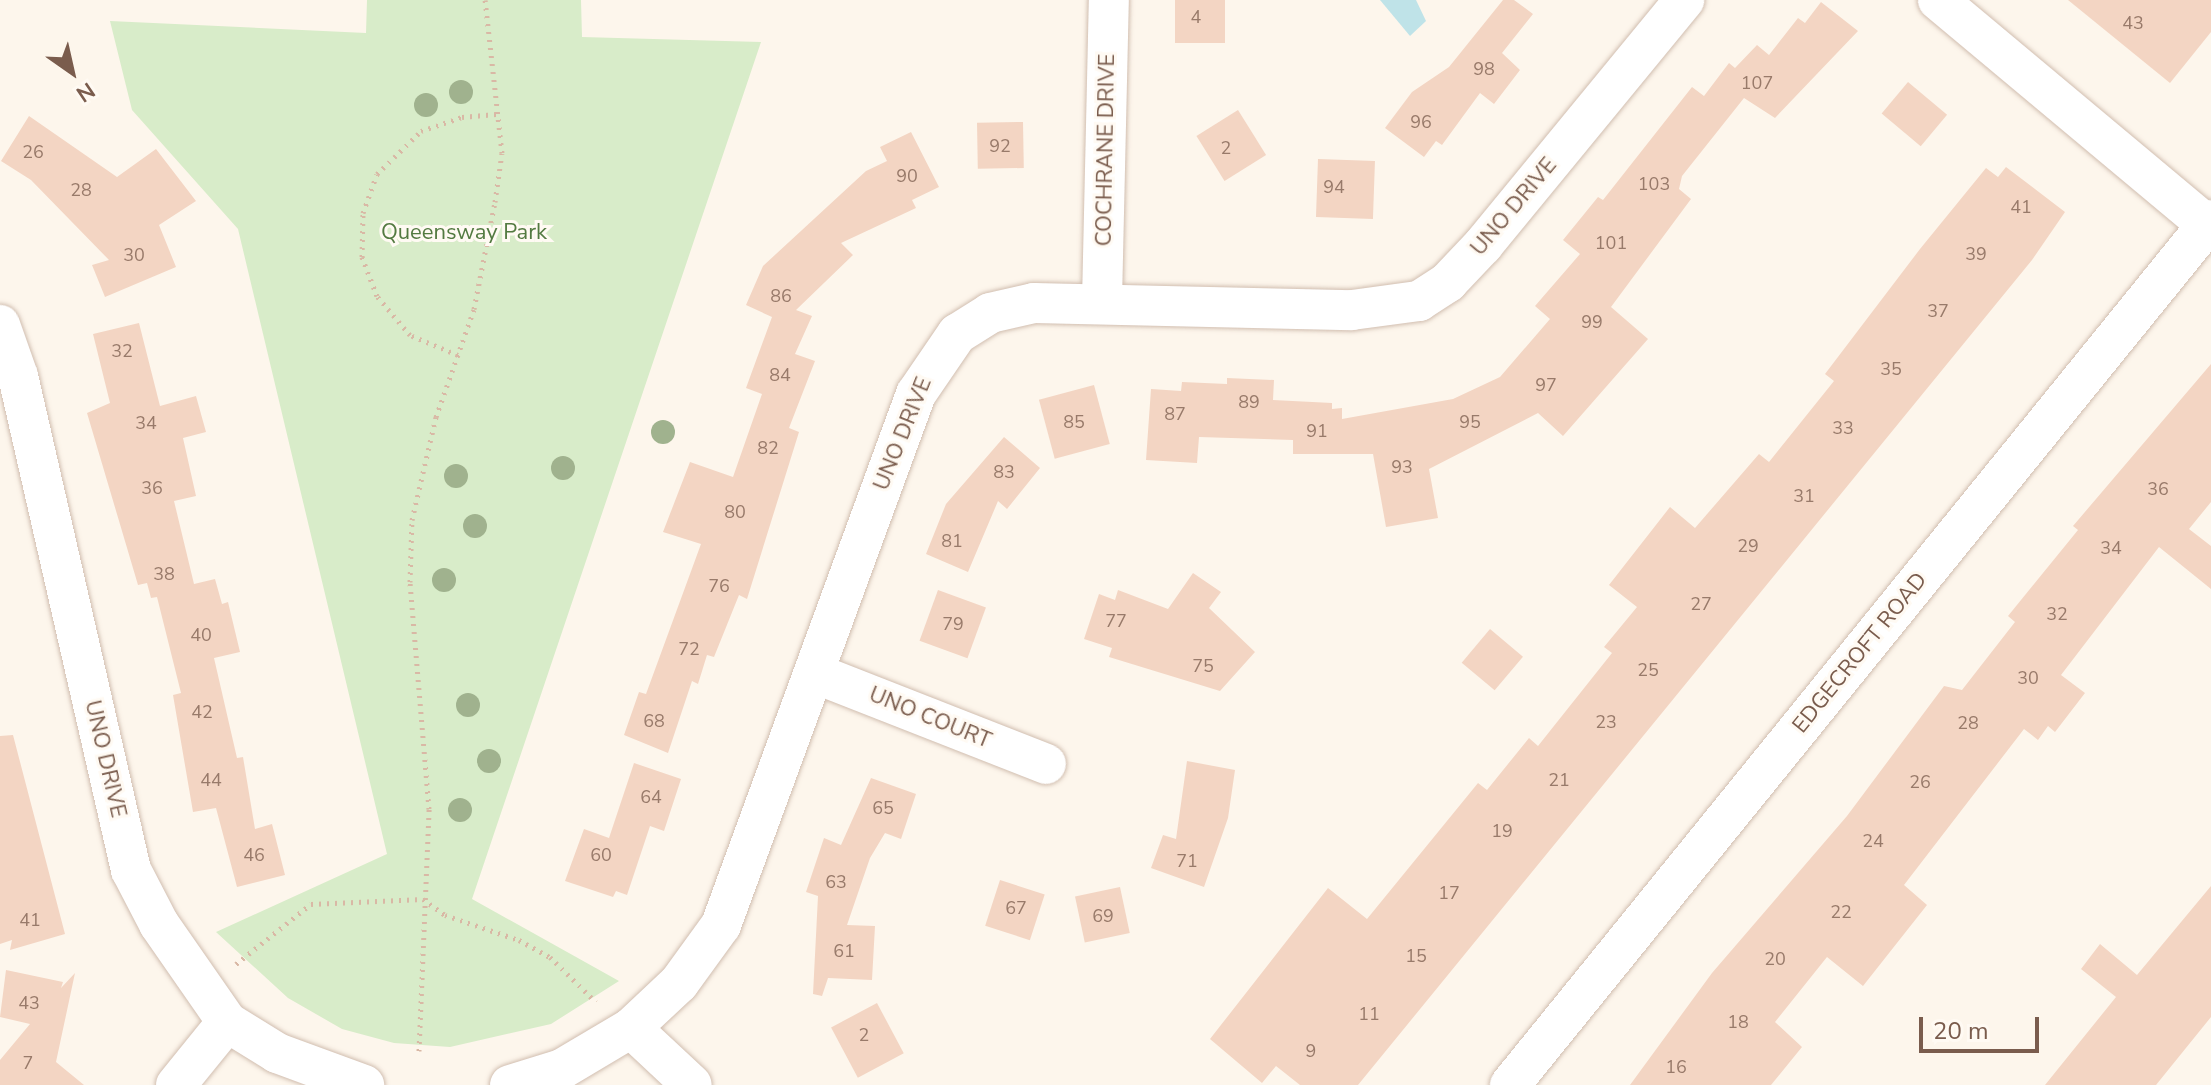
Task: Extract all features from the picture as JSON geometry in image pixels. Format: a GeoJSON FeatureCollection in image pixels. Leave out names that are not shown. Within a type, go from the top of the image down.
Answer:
{"type":"FeatureCollection","features":[{"type":"Feature","properties":{"kind":"street","name":"COCHRANE DRIVE"},"geometry":{"type":"LineString","coordinates":[[1102,301],[1109,0]]}},
{"type":"Feature","properties":{"kind":"street","name":"UNO DRIVE"},"geometry":{"type":"LineString","coordinates":[[510,1085],[562,1069],[626,1031],[679,983],[721,925],[932,361],[957,334],[990,313],[1034,303],[1102,301],[1352,310],[1419,301],[1448,282],[1483,245],[1684,0]]}},
{"type":"Feature","properties":{"kind":"street"},"geometry":{"type":"LineString","coordinates":[[1938,0],[2210,224]]}},
{"type":"Feature","properties":{"kind":"street","name":"EDGECROFT ROAD"},"geometry":{"type":"LineString","coordinates":[[1510,1085],[2210,224]]}},
{"type":"Feature","properties":{"kind":"street","name":"UNO DRIVE"},"geometry":{"type":"LineString","coordinates":[[0,325],[18,376],[131,870],[216,1010],[277,1053],[364,1085]]}},
{"type":"Feature","properties":{"kind":"street","name":"UNO COURT"},"geometry":{"type":"LineString","coordinates":[[814,673],[1046,764]]}},
{"type":"Feature","properties":{"kind":"street"},"geometry":{"type":"LineString","coordinates":[[176,1085],[216,1010]]}},
{"type":"Feature","properties":{"kind":"street"},"geometry":{"type":"LineString","coordinates":[[626,1031],[692,1085]]}},
{"type":"Feature","properties":{"kind":"path"},"geometry":{"type":"LineString","coordinates":[[419,1051],[429,809],[410,582],[412,520],[474,309],[502,153],[485,0]]}},
{"type":"Feature","properties":{"kind":"path"},"geometry":{"type":"LineString","coordinates":[[458,355],[410,335],[377,296],[362,257],[363,213],[377,174],[421,131],[462,117],[499,114]]}},
{"type":"Feature","properties":{"kind":"path"},"geometry":{"type":"LineString","coordinates":[[216,1010],[259,941],[311,904],[423,899],[445,915],[519,940],[550,957],[575,977],[626,1031]]}},
{"type":"Feature","properties":{"kind":"green space","name":"Queensway Park"},"geometry":{"type":"Polygon","coordinates":[[[367,0],[581,0],[582,37],[761,42],[472,899],[619,981],[551,1024],[450,1047],[394,1043],[342,1029],[288,998],[216,932],[387,854],[238,229],[132,110],[110,21],[366,33],[367,0]]]}},
{"type":"Feature","properties":{"kind":"water"},"geometry":{"type":"Polygon","coordinates":[[[1380,0],[1416,0],[1426,21],[1410,36],[1380,0]]]}},
{"type":"Feature","properties":{"kind":"building"},"geometry":{"type":"Polygon","coordinates":[[[1175,0],[1225,0],[1225,43],[1175,43],[1175,0]]]}},
{"type":"Feature","properties":{"kind":"building"},"geometry":{"type":"Polygon","coordinates":[[[1503,0],[1514,0],[1533,14],[1502,53],[1520,70],[1494,104],[1480,93],[1442,145],[1436,141],[1424,157],[1385,128],[1412,92],[1449,67],[1503,0]]]}},
{"type":"Feature","properties":{"kind":"building"},"geometry":{"type":"Polygon","coordinates":[[[2068,0],[2211,0],[2211,32],[2170,83],[2068,0]]]}},
{"type":"Feature","properties":{"kind":"building"},"geometry":{"type":"Polygon","coordinates":[[[1821,2],[1858,31],[1775,118],[1744,98],[1682,176],[1679,189],[1691,199],[1611,307],[1648,339],[1563,436],[1538,413],[1429,469],[1438,518],[1386,527],[1373,454],[1293,454],[1293,440],[1199,437],[1197,463],[1146,460],[1151,389],[1181,391],[1182,382],[1227,384],[1227,378],[1274,380],[1273,400],[1332,403],[1332,409],[1342,408],[1342,419],[1453,399],[1500,377],[1550,319],[1535,306],[1580,254],[1563,240],[1598,197],[1603,200],[1692,87],[1704,96],[1729,63],[1735,68],[1757,45],[1769,55],[1798,18],[1805,23],[1821,2]]]}},
{"type":"Feature","properties":{"kind":"building"},"geometry":{"type":"Polygon","coordinates":[[[1908,82],[1947,115],[1921,146],[1882,113],[1908,82]]]}},
{"type":"Feature","properties":{"kind":"building"},"geometry":{"type":"Polygon","coordinates":[[[1238,110],[1266,155],[1225,181],[1196,136],[1238,110]]]}},
{"type":"Feature","properties":{"kind":"building"},"geometry":{"type":"Polygon","coordinates":[[[29,116],[117,177],[156,149],[196,201],[159,225],[176,267],[105,297],[92,265],[109,260],[31,180],[1,161],[29,116]]]}},
{"type":"Feature","properties":{"kind":"building"},"geometry":{"type":"Polygon","coordinates":[[[1023,122],[1024,168],[978,169],[977,123],[1023,122]]]}},
{"type":"Feature","properties":{"kind":"building"},"geometry":{"type":"Polygon","coordinates":[[[911,132],[939,187],[912,200],[916,208],[841,243],[853,255],[796,310],[812,316],[795,354],[815,361],[789,428],[799,432],[747,599],[739,595],[714,657],[707,655],[698,684],[692,681],[668,753],[624,735],[639,692],[646,694],[701,544],[663,532],[690,462],[733,477],[762,394],[746,388],[772,317],[746,305],[763,266],[866,171],[887,161],[880,147],[911,132]]]}},
{"type":"Feature","properties":{"kind":"building"},"geometry":{"type":"Polygon","coordinates":[[[1318,159],[1375,161],[1373,219],[1316,217],[1318,159]]]}},
{"type":"Feature","properties":{"kind":"building"},"geometry":{"type":"Polygon","coordinates":[[[2006,167],[2065,212],[2032,260],[1358,1085],[1300,1085],[1276,1066],[1262,1083],[1210,1039],[1328,888],[1367,919],[1478,783],[1487,790],[1529,738],[1538,746],[1612,653],[1604,647],[1637,607],[1609,585],[1670,507],[1695,528],[1759,454],[1769,462],[1834,381],[1825,374],[1920,249],[1986,168],[1998,177],[2006,167]]]}},
{"type":"Feature","properties":{"kind":"building"},"geometry":{"type":"Polygon","coordinates":[[[139,323],[160,406],[196,396],[206,432],[183,438],[196,496],[174,501],[194,584],[215,579],[222,604],[228,602],[240,652],[214,658],[237,758],[243,757],[255,829],[272,824],[285,875],[237,887],[216,808],[193,812],[173,695],[181,693],[157,597],[151,598],[147,583],[138,585],[87,413],[110,403],[93,334],[139,323]]]}},
{"type":"Feature","properties":{"kind":"building"},"geometry":{"type":"Polygon","coordinates":[[[2211,364],[2211,502],[2189,529],[2211,546],[2211,589],[2159,547],[2061,675],[2085,693],[2055,732],[2048,726],[2038,740],[2024,729],[1904,885],[1927,905],[1863,986],[1827,957],[1775,1022],[1802,1047],[1771,1085],[1630,1085],[1712,973],[1847,816],[1944,686],[1962,690],[2015,622],[2008,616],[2078,530],[2073,526],[2211,364]]]}},
{"type":"Feature","properties":{"kind":"building"},"geometry":{"type":"Polygon","coordinates":[[[1094,385],[1110,444],[1055,459],[1039,400],[1094,385]]]}},
{"type":"Feature","properties":{"kind":"building"},"geometry":{"type":"Polygon","coordinates":[[[1004,437],[1040,468],[1007,509],[998,501],[968,572],[926,554],[946,504],[1004,437]]]}},
{"type":"Feature","properties":{"kind":"building"},"geometry":{"type":"Polygon","coordinates":[[[1193,573],[1221,592],[1209,608],[1255,652],[1220,691],[1109,657],[1112,648],[1084,639],[1099,594],[1115,600],[1118,590],[1168,609],[1193,573]]]}},
{"type":"Feature","properties":{"kind":"building"},"geometry":{"type":"Polygon","coordinates":[[[938,590],[986,607],[967,658],[920,641],[938,590]]]}},
{"type":"Feature","properties":{"kind":"building"},"geometry":{"type":"Polygon","coordinates":[[[1490,629],[1523,657],[1495,690],[1462,663],[1490,629]]]}},
{"type":"Feature","properties":{"kind":"building"},"geometry":{"type":"Polygon","coordinates":[[[13,735],[65,934],[10,950],[12,940],[0,944],[0,736],[13,735]]]}},
{"type":"Feature","properties":{"kind":"building"},"geometry":{"type":"Polygon","coordinates":[[[1187,761],[1235,770],[1228,818],[1204,887],[1151,868],[1163,835],[1176,839],[1187,761]]]}},
{"type":"Feature","properties":{"kind":"building"},"geometry":{"type":"Polygon","coordinates":[[[634,763],[681,779],[664,831],[650,826],[627,895],[616,891],[613,897],[565,881],[584,829],[609,838],[634,763]]]}},
{"type":"Feature","properties":{"kind":"building"},"geometry":{"type":"Polygon","coordinates":[[[871,778],[916,794],[901,839],[885,833],[870,858],[847,925],[875,926],[872,980],[828,978],[822,996],[813,994],[818,896],[806,892],[824,838],[841,845],[871,778]]]}},
{"type":"Feature","properties":{"kind":"building"},"geometry":{"type":"Polygon","coordinates":[[[1000,880],[1045,895],[1030,940],[985,926],[1000,880]]]}},
{"type":"Feature","properties":{"kind":"building"},"geometry":{"type":"Polygon","coordinates":[[[2211,886],[2211,1017],[2156,1085],[2045,1085],[2116,997],[2081,969],[2100,944],[2137,975],[2211,886]]]}},
{"type":"Feature","properties":{"kind":"building"},"geometry":{"type":"Polygon","coordinates":[[[1120,887],[1130,933],[1085,943],[1075,897],[1120,887]]]}},
{"type":"Feature","properties":{"kind":"building"},"geometry":{"type":"Polygon","coordinates":[[[6,970],[63,982],[61,988],[75,973],[56,1062],[84,1085],[0,1085],[0,1060],[30,1024],[0,1017],[6,970]]]}},
{"type":"Feature","properties":{"kind":"building"},"geometry":{"type":"Polygon","coordinates":[[[877,1003],[904,1053],[858,1078],[831,1027],[877,1003]]]}}]}
